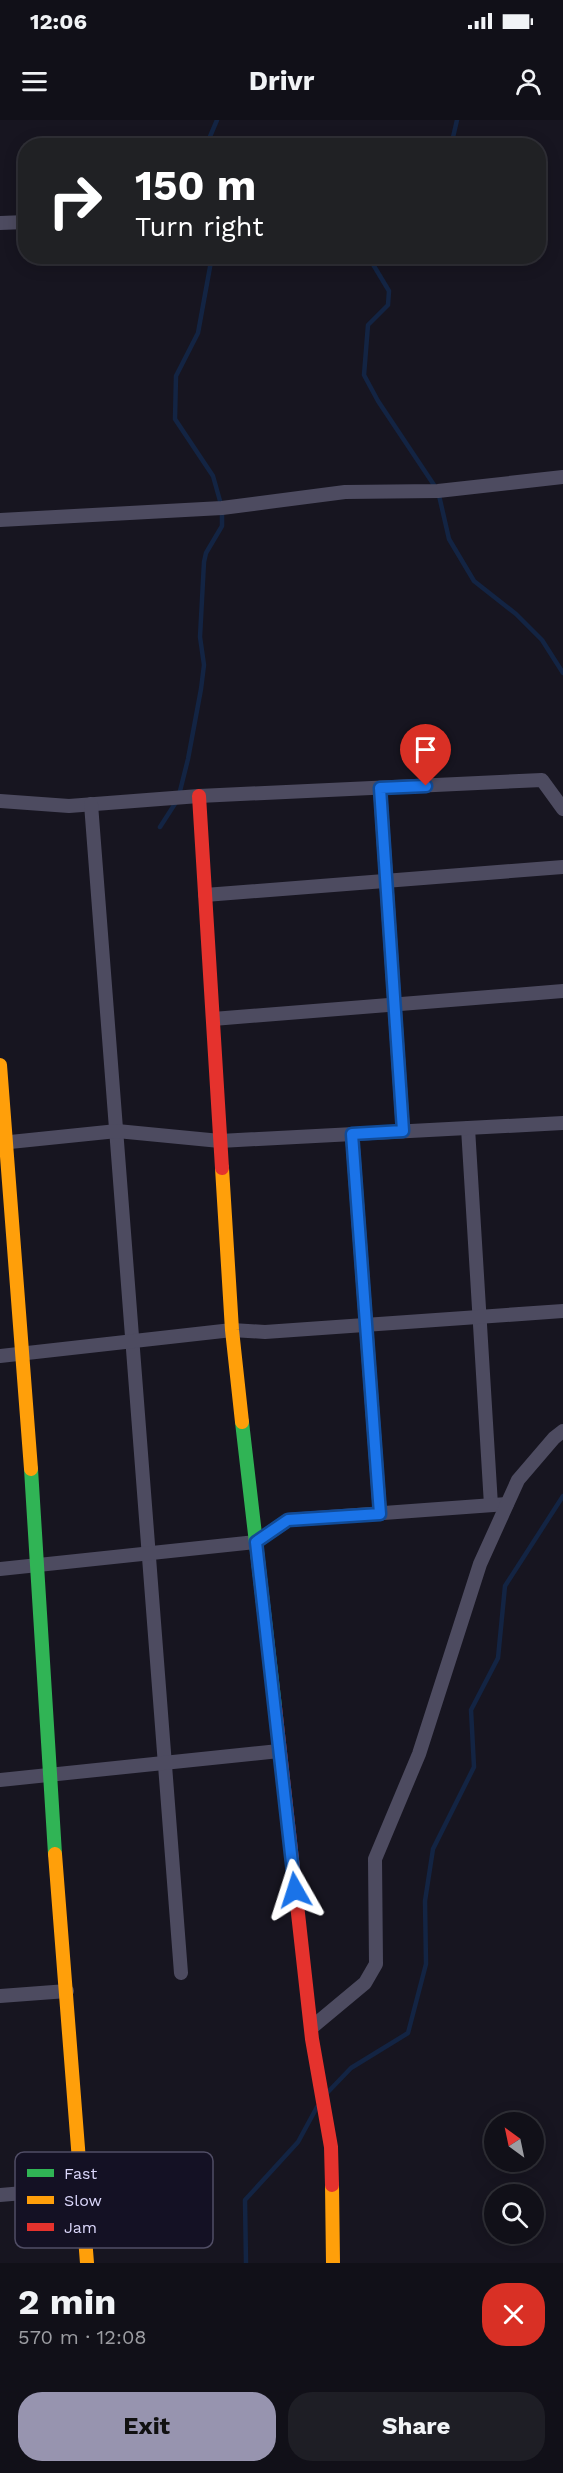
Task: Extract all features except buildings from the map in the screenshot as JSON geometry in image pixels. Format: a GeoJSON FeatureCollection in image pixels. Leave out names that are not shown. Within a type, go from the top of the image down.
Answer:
{"type":"FeatureCollection","features":[{"type":"Feature","properties":{"kind":"street"},"geometry":{"type":"LineString","coordinates":[[0,224],[18,223]]}},
{"type":"Feature","properties":{"kind":"street"},"geometry":{"type":"LineString","coordinates":[[0,520],[222,508],[345,492],[430,491],[563,477]]}},
{"type":"Feature","properties":{"kind":"street"},"geometry":{"type":"LineString","coordinates":[[0,801],[92,804],[199,796],[542,780],[563,809]]}},
{"type":"Feature","properties":{"kind":"street"},"geometry":{"type":"LineString","coordinates":[[380,788],[403,1131]]}},
{"type":"Feature","properties":{"kind":"street"},"geometry":{"type":"LineString","coordinates":[[199,796],[231,1330],[311,2028],[331,2147],[333,2263]]}},
{"type":"Feature","properties":{"kind":"street"},"geometry":{"type":"LineString","coordinates":[[92,804],[181,1973]]}},
{"type":"Feature","properties":{"kind":"street"},"geometry":{"type":"LineString","coordinates":[[205,895],[563,867]]}},
{"type":"Feature","properties":{"kind":"street"},"geometry":{"type":"LineString","coordinates":[[213,1019],[563,991]]}},
{"type":"Feature","properties":{"kind":"street"},"geometry":{"type":"LineString","coordinates":[[0,1065],[3,1143],[39,1566],[49,1774],[79,2152]]}},
{"type":"Feature","properties":{"kind":"street"},"geometry":{"type":"LineString","coordinates":[[3,1143],[117,1131],[220,1141],[563,1123]]}},
{"type":"Feature","properties":{"kind":"street"},"geometry":{"type":"LineString","coordinates":[[468,1128],[491,1505]]}},
{"type":"Feature","properties":{"kind":"street"},"geometry":{"type":"LineString","coordinates":[[352,1134],[380,1514]]}},
{"type":"Feature","properties":{"kind":"street"},"geometry":{"type":"LineString","coordinates":[[0,1356],[231,1330],[265,1332],[563,1311]]}},
{"type":"Feature","properties":{"kind":"street"},"geometry":{"type":"LineString","coordinates":[[311,2028],[365,1983],[376,1964],[375,1859],[419,1754],[480,1564],[518,1480],[554,1438],[563,1431]]}},
{"type":"Feature","properties":{"kind":"street"},"geometry":{"type":"LineString","coordinates":[[0,1569],[256,1542],[288,1520],[507,1504]]}},
{"type":"Feature","properties":{"kind":"street"},"geometry":{"type":"LineString","coordinates":[[0,1780],[279,1751]]}},
{"type":"Feature","properties":{"kind":"street"},"geometry":{"type":"LineString","coordinates":[[0,1996],[67,1991]]}},
{"type":"Feature","properties":{"kind":"street"},"geometry":{"type":"LineString","coordinates":[[0,2195],[15,2194]]}},
{"type":"Feature","properties":{"kind":"street"},"geometry":{"type":"LineString","coordinates":[[86,2248],[87,2263]]}},
{"type":"Feature","properties":{"kind":"waterway"},"geometry":{"type":"LineString","coordinates":[[209,138],[217,120]]}},
{"type":"Feature","properties":{"kind":"waterway"},"geometry":{"type":"LineString","coordinates":[[453,138],[457,120]]}},
{"type":"Feature","properties":{"kind":"waterway"},"geometry":{"type":"LineString","coordinates":[[160,827],[178,799],[188,759],[204,665],[200,637],[204,562],[206,553],[222,526],[222,508],[213,476],[175,419],[176,376],[198,333],[211,264]]}},
{"type":"Feature","properties":{"kind":"waterway"},"geometry":{"type":"LineString","coordinates":[[373,264],[389,291],[388,305],[368,325],[364,375],[378,401],[438,491],[449,539],[474,581],[516,614],[542,640],[563,673]]}},
{"type":"Feature","properties":{"kind":"waterway"},"geometry":{"type":"LineString","coordinates":[[327,2093],[351,2068],[408,2033],[426,1964],[425,1901],[433,1849],[474,1767],[471,1710],[498,1658],[505,1586],[563,1496]]}},
{"type":"Feature","properties":{"kind":"waterway"},"geometry":{"type":"LineString","coordinates":[[246,2263],[245,2200],[298,2142],[317,2107]]}},
{"type":"Feature","properties":{"kind":"traffic: fast"},"geometry":{"type":"LineString","coordinates":[[242,1422],[275,1707]]}},
{"type":"Feature","properties":{"kind":"traffic: fast"},"geometry":{"type":"LineString","coordinates":[[31,1469],[55,1854]]}},
{"type":"Feature","properties":{"kind":"traffic: slow"},"geometry":{"type":"LineString","coordinates":[[0,1065],[31,1469]]}},
{"type":"Feature","properties":{"kind":"traffic: slow"},"geometry":{"type":"LineString","coordinates":[[222,1168],[232,1330],[242,1422]]}},
{"type":"Feature","properties":{"kind":"traffic: slow"},"geometry":{"type":"LineString","coordinates":[[55,1854],[78,2152]]}},
{"type":"Feature","properties":{"kind":"traffic: slow"},"geometry":{"type":"LineString","coordinates":[[332,2185],[333,2263]]}},
{"type":"Feature","properties":{"kind":"traffic: slow"},"geometry":{"type":"LineString","coordinates":[[86,2248],[87,2263]]}},
{"type":"Feature","properties":{"kind":"traffic: jam"},"geometry":{"type":"LineString","coordinates":[[199,796],[222,1168]]}},
{"type":"Feature","properties":{"kind":"traffic: jam"},"geometry":{"type":"LineString","coordinates":[[275,1707],[312,2039],[331,2147],[332,2185]]}},
{"type":"Feature","properties":{"kind":"route"},"geometry":{"type":"LineString","coordinates":[[295,1890],[256,1542],[288,1520],[380,1514],[352,1134],[403,1131],[380,788],[426,786]]}}]}
